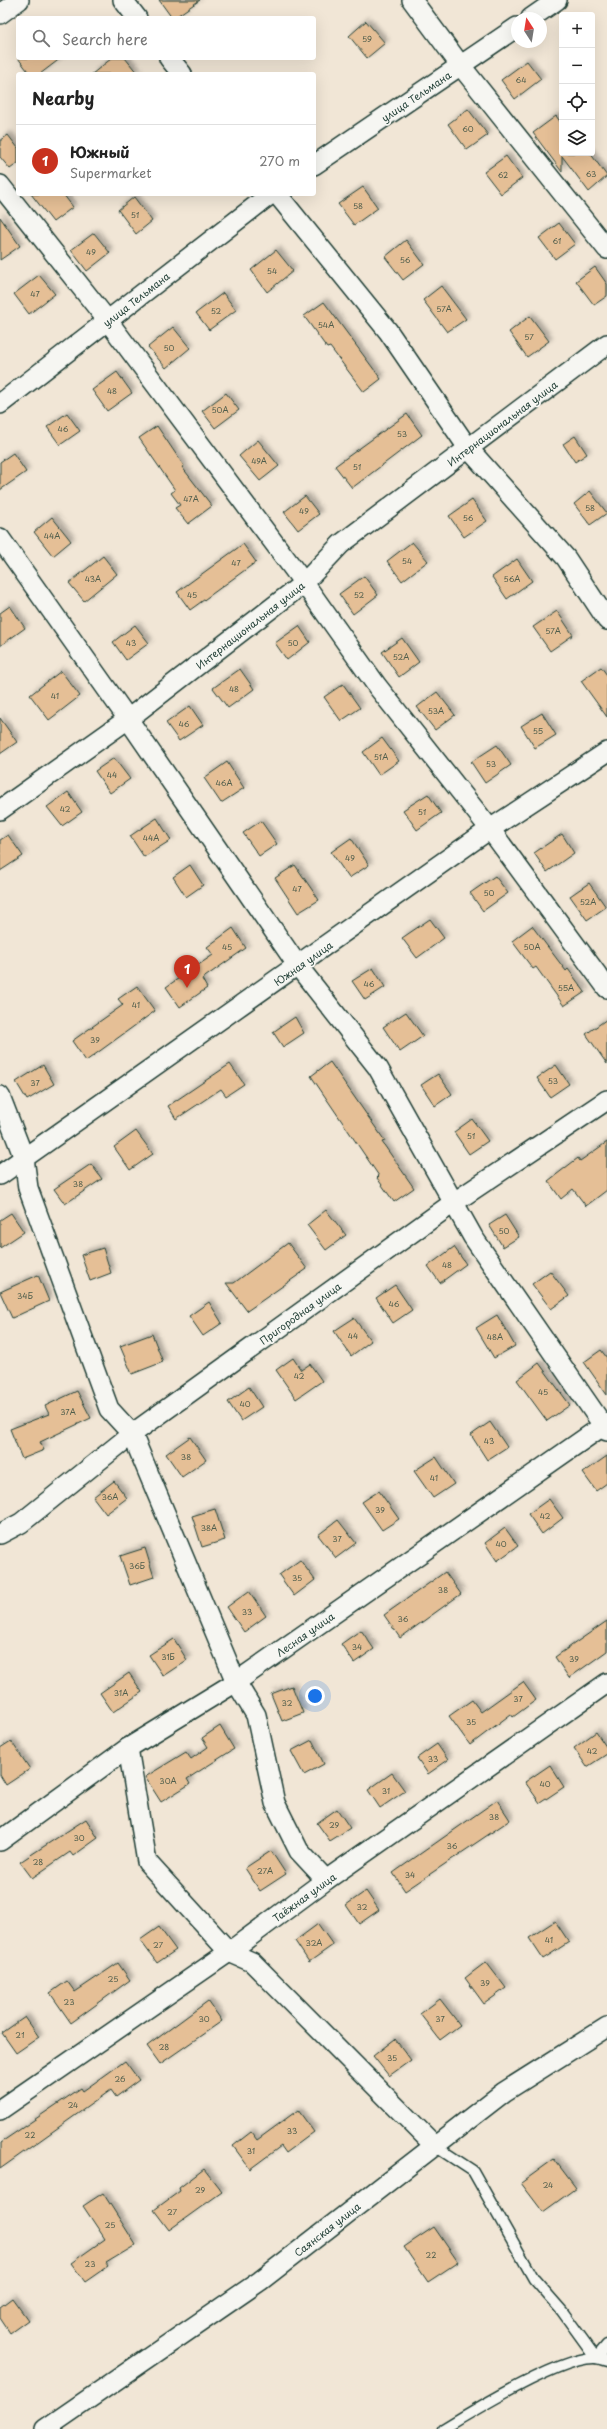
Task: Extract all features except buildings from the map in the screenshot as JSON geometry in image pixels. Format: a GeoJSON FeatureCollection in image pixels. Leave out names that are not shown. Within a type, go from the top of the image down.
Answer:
{"type":"FeatureCollection","features":[{"type":"Feature","properties":{"kind":"street"},"geometry":{"type":"LineString","coordinates":[[0,14],[19,0]]}},
{"type":"Feature","properties":{"kind":"street"},"geometry":{"type":"LineString","coordinates":[[123,0],[135,16]]}},
{"type":"Feature","properties":{"kind":"street"},"geometry":{"type":"LineString","coordinates":[[412,0],[461,66],[607,249]]}},
{"type":"Feature","properties":{"kind":"street"},"geometry":{"type":"LineString","coordinates":[[540,12],[557,0]]}},
{"type":"Feature","properties":{"kind":"street","name":"улица Тельмана"},"geometry":{"type":"LineString","coordinates":[[316,164],[511,31]]}},
{"type":"Feature","properties":{"kind":"street"},"geometry":{"type":"LineString","coordinates":[[171,60],[180,72]]}},
{"type":"Feature","properties":{"kind":"street"},"geometry":{"type":"LineString","coordinates":[[0,186],[108,321],[304,583],[378,686],[490,829],[607,988]]}},
{"type":"Feature","properties":{"kind":"street","name":"улица Тельмана"},"geometry":{"type":"LineString","coordinates":[[0,404],[269,196]]}},
{"type":"Feature","properties":{"kind":"street"},"geometry":{"type":"LineString","coordinates":[[280,196],[388,331],[468,448],[566,558],[607,620]]}},
{"type":"Feature","properties":{"kind":"street","name":"Интернациональная улица"},"geometry":{"type":"LineString","coordinates":[[0,810],[128,719],[304,583],[341,544],[607,344]]}},
{"type":"Feature","properties":{"kind":"street"},"geometry":{"type":"LineString","coordinates":[[0,538],[128,719],[298,966],[378,1068],[473,1237],[606,1426]]}},
{"type":"Feature","properties":{"kind":"street","name":"Южная улица"},"geometry":{"type":"LineString","coordinates":[[0,1175],[490,829],[607,752]]}},
{"type":"Feature","properties":{"kind":"street"},"geometry":{"type":"LineString","coordinates":[[0,1096],[24,1158],[28,1188],[109,1409],[132,1434],[236,1682],[256,1715],[275,1803],[300,1851],[326,1880]]}},
{"type":"Feature","properties":{"kind":"street","name":"Пригородная улица"},"geometry":{"type":"LineString","coordinates":[[0,1534],[21,1523],[132,1434],[453,1203],[607,1100]]}},
{"type":"Feature","properties":{"kind":"street","name":"Лесная улица"},"geometry":{"type":"LineString","coordinates":[[0,1841],[128,1748],[236,1682],[606,1426]]}},
{"type":"Feature","properties":{"kind":"street","name":"Таёжная улица"},"geometry":{"type":"LineString","coordinates":[[0,2110],[229,1952],[326,1880],[607,1683]]}},
{"type":"Feature","properties":{"kind":"street"},"geometry":{"type":"LineString","coordinates":[[128,1748],[147,1862],[229,1952],[252,1962],[435,2146]]}},
{"type":"Feature","properties":{"kind":"street","name":"Саянская улица"},"geometry":{"type":"LineString","coordinates":[[45,2429],[260,2281],[504,2092],[607,2027]]}},
{"type":"Feature","properties":{"kind":"lane"},"geometry":{"type":"LineString","coordinates":[[435,2146],[473,2171],[534,2279],[562,2311],[596,2358]]}},
{"type":"Feature","properties":{"kind":"lane"},"geometry":{"type":"LineString","coordinates":[[596,2358],[607,2345]]}},
{"type":"Feature","properties":{"kind":"lane"},"geometry":{"type":"LineString","coordinates":[[443,2429],[468,2414],[559,2367],[578,2360],[596,2358],[607,2362]]}},
{"type":"Feature","properties":{"kind":"place","name":"Южный"},"geometry":{"type":"Point","coordinates":[187,988]}}]}
